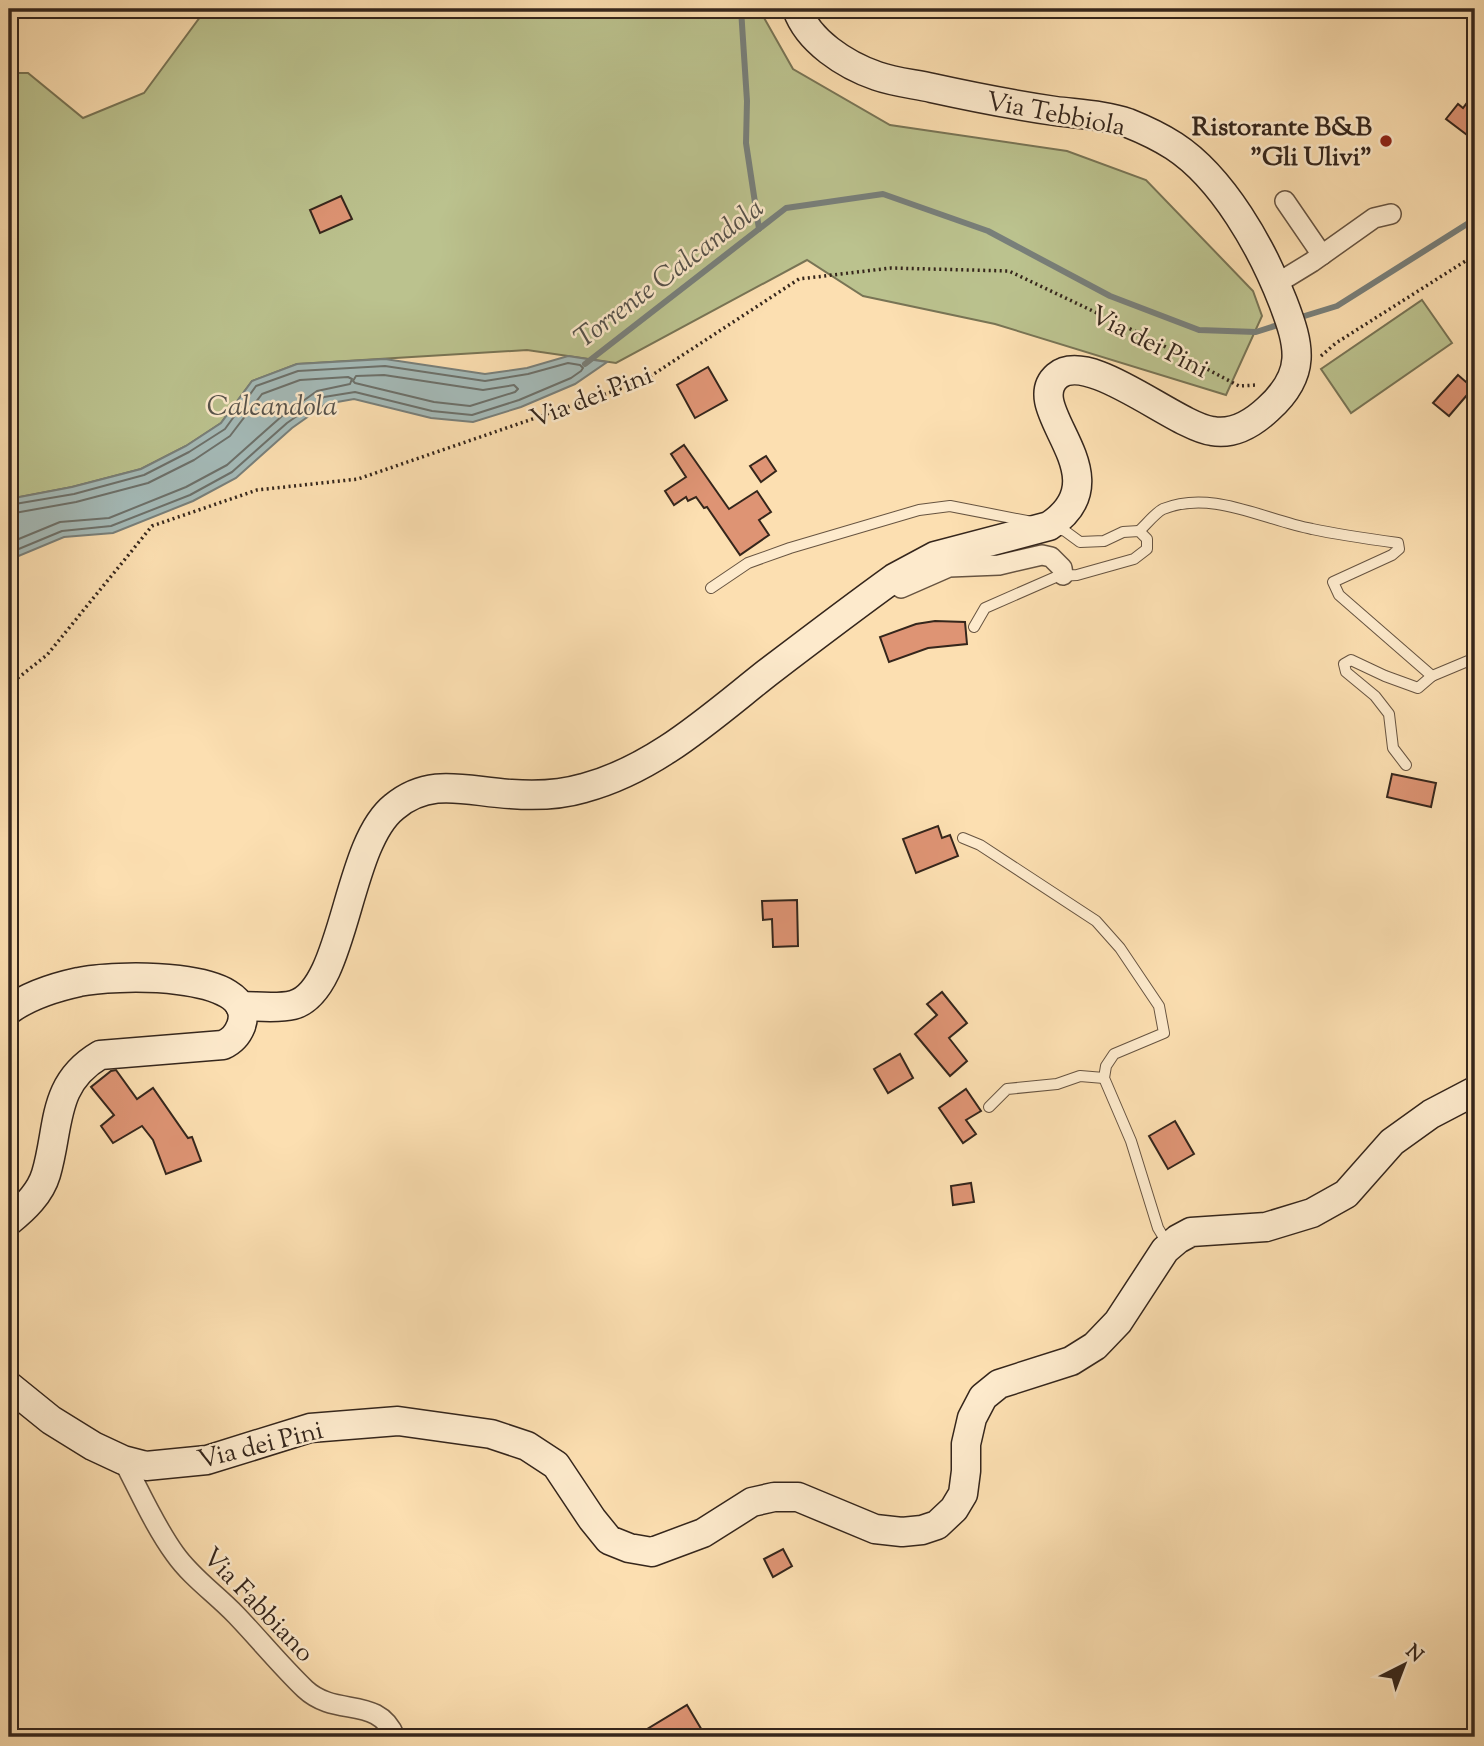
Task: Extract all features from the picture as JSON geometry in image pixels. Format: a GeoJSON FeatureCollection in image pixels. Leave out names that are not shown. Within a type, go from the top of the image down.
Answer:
{"type":"FeatureCollection","features":[{"type":"Feature","properties":{"kind":"street","name":"Via Tebbiola"},"geometry":{"type":"LineString","coordinates":[[797,9],[799,17],[813,37],[840,58],[876,76],[1003,103],[1126,122],[1174,146],[1211,179],[1243,222],[1275,281],[1291,323],[1294,371]]}},
{"type":"Feature","properties":{"kind":"street"},"geometry":{"type":"LineString","coordinates":[[1285,201],[1322,255]]}},
{"type":"Feature","properties":{"kind":"street"},"geometry":{"type":"LineString","coordinates":[[1275,281],[1322,255],[1374,218],[1391,214]]}},
{"type":"Feature","properties":{"kind":"street"},"geometry":{"type":"LineString","coordinates":[[240,1006],[292,1006],[310,995],[318,985],[336,943],[361,858],[376,827],[393,808],[414,794],[439,788],[470,788],[508,794],[551,795],[584,788],[633,771],[673,746],[894,578],[935,556],[1049,526],[1063,517],[1071,509],[1077,487],[1075,463],[1068,443],[1052,414],[1048,394],[1050,385],[1063,373],[1084,371],[1103,377],[1174,416],[1211,431],[1233,431],[1252,422],[1270,407],[1294,371]]}},
{"type":"Feature","properties":{"kind":"street"},"geometry":{"type":"LineString","coordinates":[[852,609],[949,567],[999,565],[1042,555],[1051,557],[1062,568],[1063,575]]}},
{"type":"Feature","properties":{"kind":"street"},"geometry":{"type":"LineString","coordinates":[[9,1010],[48,991],[100,978],[204,983],[232,996],[240,1006],[243,1018],[236,1037],[223,1045],[100,1055],[84,1065],[69,1082],[62,1099],[45,1176],[36,1193],[9,1221]]}},
{"type":"Feature","properties":{"kind":"street","name":"Via dei Pini"},"geometry":{"type":"LineString","coordinates":[[9,1387],[51,1420],[93,1446],[123,1460],[146,1466],[207,1460],[310,1428],[398,1421],[491,1434],[527,1447],[556,1465],[609,1540],[629,1548],[652,1552],[703,1534],[752,1502],[774,1497],[797,1497],[875,1529],[902,1532],[922,1530],[937,1525],[954,1509],[963,1494],[966,1444],[972,1418],[983,1398],[999,1384],[1070,1361],[1095,1346],[1118,1322],[1169,1247],[1191,1232],[1266,1227],[1312,1213],[1346,1194],[1392,1142],[1439,1109],[1475,1091]]}},
{"type":"Feature","properties":{"kind":"street","name":"Via Fabbiano"},"geometry":{"type":"LineString","coordinates":[[123,1460],[157,1527],[189,1573],[236,1615],[306,1690],[324,1703],[369,1711],[381,1717],[395,1737]]}},
{"type":"Feature","properties":{"kind":"lane"},"geometry":{"type":"LineString","coordinates":[[711,589],[748,562],[919,510],[950,506],[1049,526],[1065,531],[1080,541],[1104,541],[1123,532],[1139,531],[1162,509],[1196,502],[1234,505],[1270,519],[1311,529],[1398,543],[1399,549],[1392,555],[1333,582],[1339,595],[1432,676]]}},
{"type":"Feature","properties":{"kind":"lane"},"geometry":{"type":"LineString","coordinates":[[974,627],[985,608],[1063,575],[1077,575],[1134,559],[1147,549],[1147,539],[1139,531]]}},
{"type":"Feature","properties":{"kind":"lane"},"geometry":{"type":"LineString","coordinates":[[1406,765],[1393,748],[1389,714],[1375,696],[1346,672],[1344,664],[1351,660],[1418,688],[1432,676],[1475,658]]}},
{"type":"Feature","properties":{"kind":"lane"},"geometry":{"type":"LineString","coordinates":[[963,838],[980,845],[1096,921],[1120,948],[1159,1006],[1164,1033],[1114,1054],[1106,1066],[1104,1079],[1131,1141],[1158,1228],[1169,1247]]}},
{"type":"Feature","properties":{"kind":"lane"},"geometry":{"type":"LineString","coordinates":[[989,1107],[1007,1089],[1057,1084],[1080,1076],[1104,1079]]}},
{"type":"Feature","properties":{"kind":"path"},"geometry":{"type":"LineString","coordinates":[[246,9],[260,15],[279,9]]}},
{"type":"Feature","properties":{"kind":"path"},"geometry":{"type":"LineString","coordinates":[[1336,343],[1475,255]]}},
{"type":"Feature","properties":{"kind":"path","name":"Via dei Pini"},"geometry":{"type":"LineString","coordinates":[[9,685],[47,655],[152,526],[257,491],[358,479],[643,381],[799,279],[891,268],[1009,271],[1143,335],[1239,386],[1294,371]]}},
{"type":"Feature","properties":{"kind":"green space"},"geometry":{"type":"Polygon","coordinates":[[[206,9],[759,9],[793,69],[890,125],[1067,151],[1146,180],[1253,291],[1262,316],[1226,395],[995,324],[863,296],[807,260],[616,363],[527,350],[297,364],[252,381],[221,423],[186,446],[141,469],[72,487],[9,499],[9,73],[28,73],[83,118],[144,93],[206,9]]]}},
{"type":"Feature","properties":{"kind":"green space"},"geometry":{"type":"Polygon","coordinates":[[[1422,300],[1452,343],[1351,413],[1321,369],[1422,300]]]}},
{"type":"Feature","properties":{"kind":"water","name":"Calcandola"},"geometry":{"type":"Polygon","coordinates":[[[568,356],[607,362],[575,384],[521,407],[473,422],[431,418],[354,399],[326,404],[292,428],[236,478],[193,501],[113,533],[64,537],[9,560],[9,499],[72,487],[141,469],[186,446],[221,423],[252,381],[297,364],[385,359],[485,374],[527,368],[568,356]]]}},
{"type":"Feature","properties":{"kind":"building"},"geometry":{"type":"Polygon","coordinates":[[[1475,92],[1475,141],[1446,119],[1458,104],[1463,108],[1475,92]]]}},
{"type":"Feature","properties":{"kind":"building"},"geometry":{"type":"Polygon","coordinates":[[[341,196],[352,219],[320,233],[310,210],[341,196]]]}},
{"type":"Feature","properties":{"kind":"building"},"geometry":{"type":"Polygon","coordinates":[[[708,367],[727,400],[695,418],[677,385],[708,367]]]}},
{"type":"Feature","properties":{"kind":"building"},"geometry":{"type":"Polygon","coordinates":[[[1458,375],[1473,388],[1449,416],[1433,403],[1458,375]]]}},
{"type":"Feature","properties":{"kind":"building"},"geometry":{"type":"Polygon","coordinates":[[[684,445],[729,509],[757,491],[771,512],[759,520],[769,535],[740,555],[707,507],[704,508],[696,497],[688,501],[686,497],[674,505],[665,491],[686,477],[671,454],[684,445]]]}},
{"type":"Feature","properties":{"kind":"building"},"geometry":{"type":"Polygon","coordinates":[[[766,456],[776,471],[761,482],[750,466],[766,456]]]}},
{"type":"Feature","properties":{"kind":"building"},"geometry":{"type":"Polygon","coordinates":[[[935,621],[965,622],[967,644],[928,648],[889,662],[880,637],[916,624],[935,621]]]}},
{"type":"Feature","properties":{"kind":"building"},"geometry":{"type":"Polygon","coordinates":[[[1392,774],[1436,783],[1431,807],[1387,797],[1392,774]]]}},
{"type":"Feature","properties":{"kind":"building"},"geometry":{"type":"Polygon","coordinates":[[[938,826],[942,838],[950,835],[958,856],[916,873],[903,839],[938,826]]]}},
{"type":"Feature","properties":{"kind":"building"},"geometry":{"type":"Polygon","coordinates":[[[797,900],[798,946],[773,947],[772,919],[763,920],[762,901],[797,900]]]}},
{"type":"Feature","properties":{"kind":"building"},"geometry":{"type":"Polygon","coordinates":[[[942,992],[967,1023],[949,1038],[967,1061],[950,1076],[915,1034],[937,1015],[927,1004],[942,992]]]}},
{"type":"Feature","properties":{"kind":"building"},"geometry":{"type":"Polygon","coordinates":[[[900,1054],[913,1078],[888,1093],[874,1069],[900,1054]]]}},
{"type":"Feature","properties":{"kind":"building"},"geometry":{"type":"Polygon","coordinates":[[[116,1070],[137,1099],[153,1088],[188,1138],[192,1137],[201,1161],[166,1174],[153,1140],[142,1126],[113,1143],[101,1126],[114,1115],[91,1087],[116,1070]]]}},
{"type":"Feature","properties":{"kind":"building"},"geometry":{"type":"Polygon","coordinates":[[[966,1089],[981,1111],[966,1120],[976,1134],[963,1143],[939,1108],[966,1089]]]}},
{"type":"Feature","properties":{"kind":"building"},"geometry":{"type":"Polygon","coordinates":[[[1175,1121],[1194,1154],[1168,1169],[1149,1136],[1175,1121]]]}},
{"type":"Feature","properties":{"kind":"building"},"geometry":{"type":"Polygon","coordinates":[[[971,1183],[974,1202],[953,1205],[951,1186],[971,1183]]]}},
{"type":"Feature","properties":{"kind":"building"},"geometry":{"type":"Polygon","coordinates":[[[783,1549],[792,1566],[773,1577],[764,1559],[783,1549]]]}},
{"type":"Feature","properties":{"kind":"building"},"geometry":{"type":"Polygon","coordinates":[[[687,1705],[706,1737],[634,1737],[687,1705]]]}},
{"type":"Feature","properties":{"kind":"waterway"},"geometry":{"type":"LineString","coordinates":[[741,9],[747,101],[746,143],[759,229]]}},
{"type":"Feature","properties":{"kind":"waterway","name":"Torrente Calcandola"},"geometry":{"type":"LineString","coordinates":[[585,364],[786,208],[883,194],[988,231],[1110,296],[1199,330],[1256,332],[1284,323]]}},
{"type":"Feature","properties":{"kind":"waterway","name":"Torrente Calcandola"},"geometry":{"type":"LineString","coordinates":[[1298,318],[1337,306],[1475,219]]}},
{"type":"Feature","properties":{"kind":"place","name":"Ristorante B&B \"Gli Ulivi\""},"geometry":{"type":"Point","coordinates":[1386,141]}}]}
